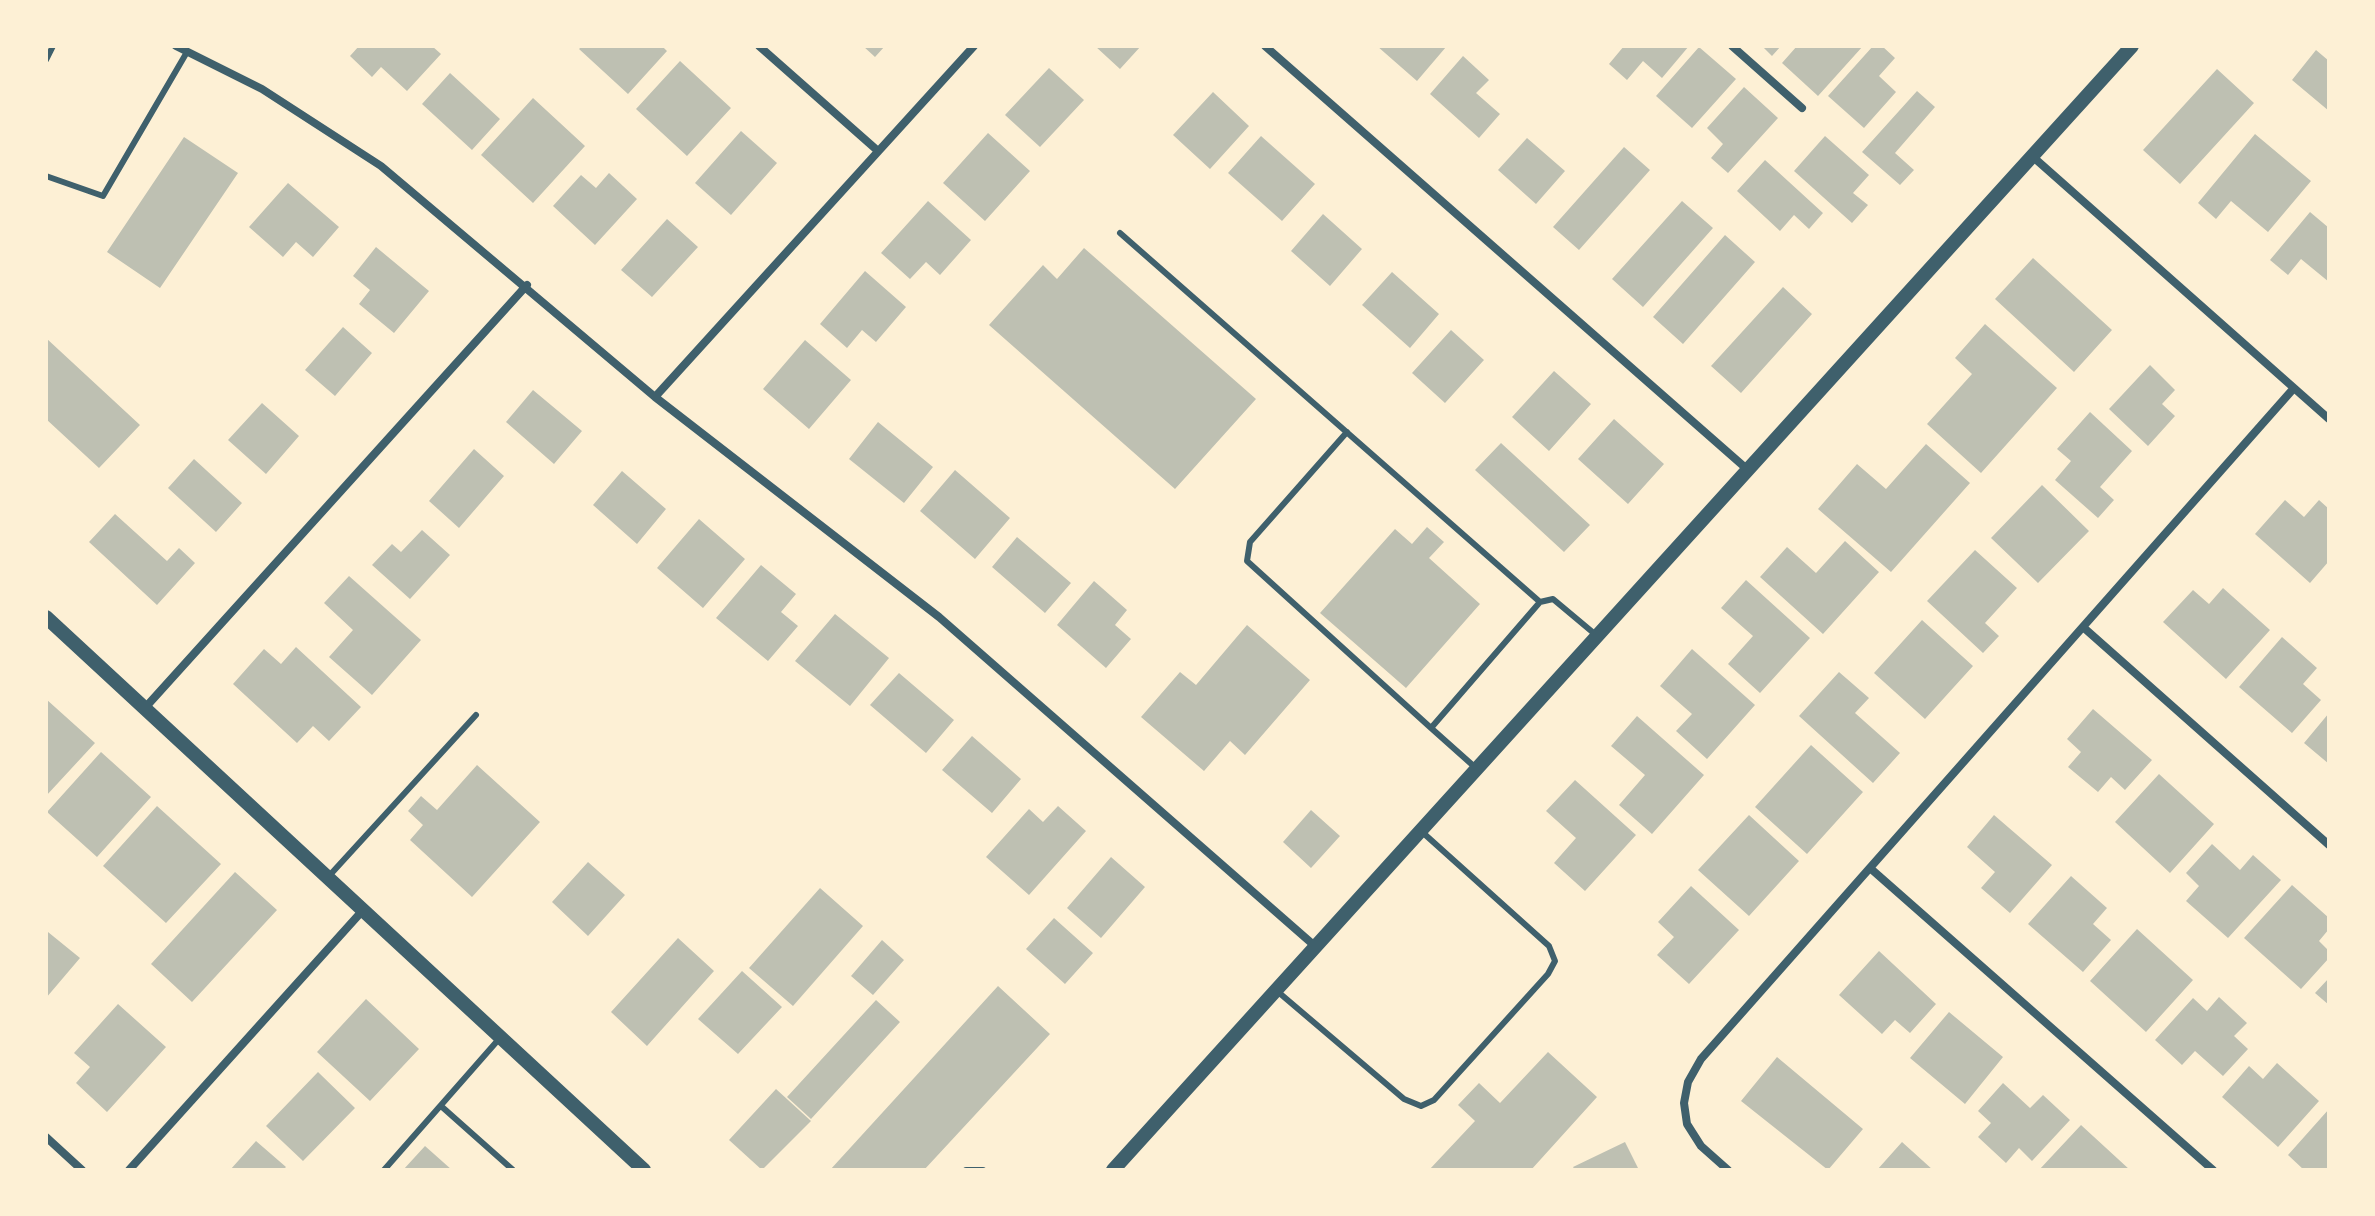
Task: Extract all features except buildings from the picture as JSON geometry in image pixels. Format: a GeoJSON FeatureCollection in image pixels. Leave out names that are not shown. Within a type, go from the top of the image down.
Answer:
{"type":"FeatureCollection","features":[{"type":"Feature","properties":{"kind":"street"},"geometry":{"type":"LineString","coordinates":[[176,46],[262,89],[381,166],[527,285],[655,397],[939,617],[1316,947]]}},
{"type":"Feature","properties":{"kind":"street"},"geometry":{"type":"LineString","coordinates":[[759,46],[878,151]]}},
{"type":"Feature","properties":{"kind":"street"},"geometry":{"type":"LineString","coordinates":[[655,397],[974,46]]}},
{"type":"Feature","properties":{"kind":"street"},"geometry":{"type":"LineString","coordinates":[[1265,46],[1748,470]]}},
{"type":"Feature","properties":{"kind":"street"},"geometry":{"type":"LineString","coordinates":[[1732,46],[1802,108]]}},
{"type":"Feature","properties":{"kind":"street"},"geometry":{"type":"LineString","coordinates":[[1113,1170],[2132,46]]}},
{"type":"Feature","properties":{"kind":"street"},"geometry":{"type":"LineString","coordinates":[[2032,156],[2329,419]]}},
{"type":"Feature","properties":{"kind":"street"},"geometry":{"type":"LineString","coordinates":[[144,709],[527,285]]}},
{"type":"Feature","properties":{"kind":"street"},"geometry":{"type":"LineString","coordinates":[[1728,1170],[1701,1146],[1687,1124],[1684,1103],[1688,1082],[1701,1059],[2294,388]]}},
{"type":"Feature","properties":{"kind":"street"},"geometry":{"type":"LineString","coordinates":[[46,617],[644,1170]]}},
{"type":"Feature","properties":{"kind":"street"},"geometry":{"type":"LineString","coordinates":[[2083,627],[2329,845]]}},
{"type":"Feature","properties":{"kind":"street"},"geometry":{"type":"LineString","coordinates":[[1870,868],[2213,1170]]}},
{"type":"Feature","properties":{"kind":"street"},"geometry":{"type":"LineString","coordinates":[[129,1170],[364,908]]}},
{"type":"Feature","properties":{"kind":"street"},"geometry":{"type":"LineString","coordinates":[[46,1137],[82,1170]]}},
{"type":"Feature","properties":{"kind":"lane"},"geometry":{"type":"LineString","coordinates":[[46,60],[53,46]]}},
{"type":"Feature","properties":{"kind":"lane"},"geometry":{"type":"LineString","coordinates":[[46,176],[103,196],[187,52]]}},
{"type":"Feature","properties":{"kind":"lane"},"geometry":{"type":"LineString","coordinates":[[1120,233],[1540,602]]}},
{"type":"Feature","properties":{"kind":"lane"},"geometry":{"type":"LineString","coordinates":[[1347,432],[1246,551],[1247,561],[1477,769]]}},
{"type":"Feature","properties":{"kind":"lane"},"geometry":{"type":"LineString","coordinates":[[1431,728],[1540,602],[1553,599],[1598,636]]}},
{"type":"Feature","properties":{"kind":"lane"},"geometry":{"type":"LineString","coordinates":[[329,876],[476,715]]}},
{"type":"Feature","properties":{"kind":"lane"},"geometry":{"type":"LineString","coordinates":[[1276,990],[1404,1099],[1421,1106],[1434,1100],[1548,974],[1555,961],[1549,946],[1421,831]]}},
{"type":"Feature","properties":{"kind":"lane"},"geometry":{"type":"LineString","coordinates":[[384,1170],[501,1037]]}},
{"type":"Feature","properties":{"kind":"lane"},"geometry":{"type":"LineString","coordinates":[[441,1106],[513,1170]]}},
{"type":"Feature","properties":{"kind":"lane"},"geometry":{"type":"LineString","coordinates":[[966,1170],[983,1170]]}}]}
